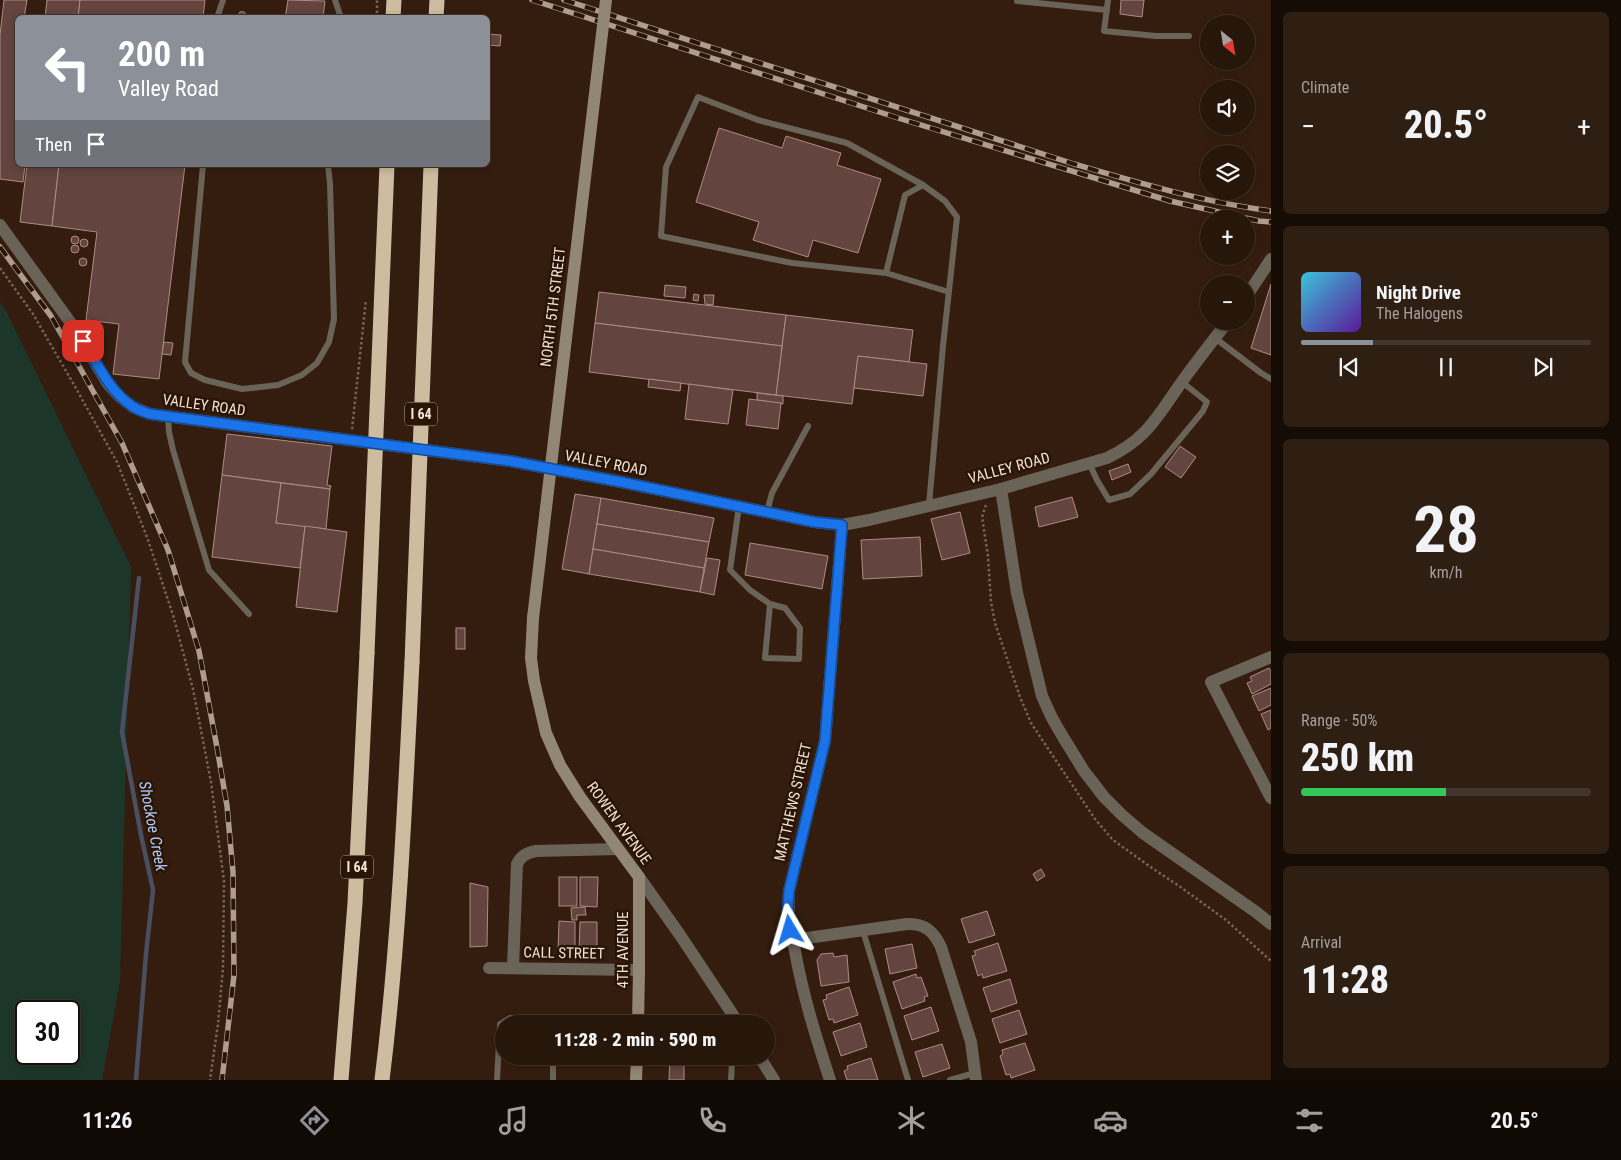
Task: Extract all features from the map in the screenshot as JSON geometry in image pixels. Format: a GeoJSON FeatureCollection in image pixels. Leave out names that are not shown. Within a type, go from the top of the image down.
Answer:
{"type":"FeatureCollection","features":[{"type":"Feature","properties":{"kind":"highway"},"geometry":{"type":"LineString","coordinates":[[393,15],[394,0]]}},
{"type":"Feature","properties":{"kind":"highway"},"geometry":{"type":"LineString","coordinates":[[436,15],[437,0]]}},
{"type":"Feature","properties":{"kind":"highway","name":"I 64"},"geometry":{"type":"LineString","coordinates":[[341,1080],[355,903],[387,167]]}},
{"type":"Feature","properties":{"kind":"highway","name":"I 64"},"geometry":{"type":"LineString","coordinates":[[382,1080],[404,817],[412,662],[431,167]]}},
{"type":"Feature","properties":{"kind":"main road","name":"NORTH 5TH STREET"},"geometry":{"type":"LineString","coordinates":[[533,618],[606,0]]}},
{"type":"Feature","properties":{"kind":"main road","name":"ROWEN AVENUE"},"geometry":{"type":"LineString","coordinates":[[533,618],[531,658],[534,681],[546,732],[560,765],[580,797],[639,877]]}},
{"type":"Feature","properties":{"kind":"main road","name":"4TH AVENUE"},"geometry":{"type":"LineString","coordinates":[[638,1015],[639,877]]}},
{"type":"Feature","properties":{"kind":"main road"},"geometry":{"type":"LineString","coordinates":[[636,1080],[637,1065]]}},
{"type":"Feature","properties":{"kind":"street","name":"VALLEY ROAD"},"geometry":{"type":"LineString","coordinates":[[0,225],[73,326],[108,384],[133,407],[150,414],[510,461],[814,522],[842,525],[1001,489],[1107,458],[1124,450],[1138,440],[1152,425],[1221,330]]}},
{"type":"Feature","properties":{"kind":"street"},"geometry":{"type":"LineString","coordinates":[[1255,284],[1271,260]]}},
{"type":"Feature","properties":{"kind":"street"},"geometry":{"type":"LineString","coordinates":[[1001,489],[1017,593],[1042,696],[1063,737],[1104,797],[1143,834],[1271,924]]}},
{"type":"Feature","properties":{"kind":"street","name":"MATTHEWS STREET"},"geometry":{"type":"LineString","coordinates":[[830,1080],[809,1015],[788,919],[788,905],[789,891],[825,741],[842,525]]}},
{"type":"Feature","properties":{"kind":"street"},"geometry":{"type":"LineString","coordinates":[[1271,657],[1211,682],[1271,798]]}},
{"type":"Feature","properties":{"kind":"street"},"geometry":{"type":"LineString","coordinates":[[513,968],[516,864],[524,855],[536,851],[618,849]]}},
{"type":"Feature","properties":{"kind":"street","name":"ROWEN AVENUE"},"geometry":{"type":"LineString","coordinates":[[639,877],[733,1015]]}},
{"type":"Feature","properties":{"kind":"street"},"geometry":{"type":"LineString","coordinates":[[793,940],[914,924],[925,927],[933,933],[941,947],[971,1042],[975,1076]]}},
{"type":"Feature","properties":{"kind":"street","name":"CALL STREET"},"geometry":{"type":"LineString","coordinates":[[489,968],[640,970]]}},
{"type":"Feature","properties":{"kind":"street"},"geometry":{"type":"LineString","coordinates":[[765,1065],[774,1080]]}},
{"type":"Feature","properties":{"kind":"lane"},"geometry":{"type":"LineString","coordinates":[[218,15],[223,0]]}},
{"type":"Feature","properties":{"kind":"lane"},"geometry":{"type":"LineString","coordinates":[[335,0],[340,15]]}},
{"type":"Feature","properties":{"kind":"lane"},"geometry":{"type":"LineString","coordinates":[[1108,0],[1104,31],[1156,36],[1189,36]]}},
{"type":"Feature","properties":{"kind":"lane"},"geometry":{"type":"LineString","coordinates":[[1017,1],[1107,10]]}},
{"type":"Feature","properties":{"kind":"lane"},"geometry":{"type":"LineString","coordinates":[[929,506],[957,217],[945,201],[923,185],[847,143],[758,120],[698,97],[666,167],[661,236],[792,263],[886,273],[949,292]]}},
{"type":"Feature","properties":{"kind":"lane"},"geometry":{"type":"LineString","coordinates":[[203,167],[185,362],[191,373],[205,380],[242,389],[278,386],[302,375],[317,363],[329,342],[334,319],[328,167]]}},
{"type":"Feature","properties":{"kind":"lane"},"geometry":{"type":"LineString","coordinates":[[886,273],[905,195],[923,185]]}},
{"type":"Feature","properties":{"kind":"lane"},"geometry":{"type":"LineString","coordinates":[[1215,338],[1271,379]]}},
{"type":"Feature","properties":{"kind":"lane"},"geometry":{"type":"LineString","coordinates":[[1089,463],[1109,500],[1130,494],[1151,474],[1203,411],[1207,402],[1182,382]]}},
{"type":"Feature","properties":{"kind":"lane"},"geometry":{"type":"LineString","coordinates":[[168,417],[172,450],[208,570],[249,614]]}},
{"type":"Feature","properties":{"kind":"lane"},"geometry":{"type":"LineString","coordinates":[[767,512],[772,493],[808,426]]}},
{"type":"Feature","properties":{"kind":"lane"},"geometry":{"type":"LineString","coordinates":[[739,506],[730,570],[750,590],[770,604],[785,608],[800,628],[799,659],[765,658],[770,604]]}},
{"type":"Feature","properties":{"kind":"lane"},"geometry":{"type":"LineString","coordinates":[[863,930],[908,1080]]}},
{"type":"Feature","properties":{"kind":"lane"},"geometry":{"type":"LineString","coordinates":[[497,1080],[498,1065]]}},
{"type":"Feature","properties":{"kind":"lane"},"geometry":{"type":"LineString","coordinates":[[553,1065],[553,1080]]}},
{"type":"Feature","properties":{"kind":"lane"},"geometry":{"type":"LineString","coordinates":[[731,1080],[732,1065]]}},
{"type":"Feature","properties":{"kind":"lane"},"geometry":{"type":"LineString","coordinates":[[950,1080],[975,1076]]}},
{"type":"Feature","properties":{"kind":"path"},"geometry":{"type":"LineString","coordinates":[[377,0],[377,15]]}},
{"type":"Feature","properties":{"kind":"path"},"geometry":{"type":"LineString","coordinates":[[0,268],[33,314],[117,462],[147,537],[174,615],[194,689],[211,782],[224,880],[223,968],[210,1080]]}},
{"type":"Feature","properties":{"kind":"path"},"geometry":{"type":"LineString","coordinates":[[351,440],[366,296]]}},
{"type":"Feature","properties":{"kind":"green space"},"geometry":{"type":"Polygon","coordinates":[[[0,302],[131,567],[120,981],[102,1080],[0,1080],[0,302]]]}},
{"type":"Feature","properties":{"kind":"building"},"geometry":{"type":"Polygon","coordinates":[[[4,0],[27,0],[24,15],[15,15],[15,167],[25,167],[23,182],[0,179],[0,35],[4,0]]]}},
{"type":"Feature","properties":{"kind":"building"},"geometry":{"type":"Polygon","coordinates":[[[47,0],[80,0],[78,15],[45,15],[47,0]]]}},
{"type":"Feature","properties":{"kind":"building"},"geometry":{"type":"Polygon","coordinates":[[[80,0],[205,0],[203,15],[78,15],[80,0]]]}},
{"type":"Feature","properties":{"kind":"building"},"geometry":{"type":"Polygon","coordinates":[[[288,0],[325,1],[323,15],[286,15],[288,0]]]}},
{"type":"Feature","properties":{"kind":"building"},"geometry":{"type":"Polygon","coordinates":[[[1121,0],[1144,0],[1142,17],[1120,14],[1121,0]]]}},
{"type":"Feature","properties":{"kind":"building"},"geometry":{"type":"Polygon","coordinates":[[[239,12],[245,12],[246,15],[238,15],[239,12]]]}},
{"type":"Feature","properties":{"kind":"building"},"geometry":{"type":"Polygon","coordinates":[[[490,34],[501,35],[500,46],[490,45],[490,34]]]}},
{"type":"Feature","properties":{"kind":"building"},"geometry":{"type":"Polygon","coordinates":[[[719,128],[782,148],[786,136],[841,153],[837,165],[881,179],[858,253],[813,240],[808,257],[753,240],[759,222],[696,202],[719,128]]]}},
{"type":"Feature","properties":{"kind":"building"},"geometry":{"type":"Polygon","coordinates":[[[27,167],[59,167],[52,226],[20,222],[27,167]]]}},
{"type":"Feature","properties":{"kind":"building"},"geometry":{"type":"Polygon","coordinates":[[[59,167],[185,167],[159,379],[113,374],[119,324],[86,320],[97,232],[52,226],[59,167]]]}},
{"type":"Feature","properties":{"kind":"building"},"geometry":{"type":"Polygon","coordinates":[[[75,236],[79,240],[75,244],[71,240],[75,236]]]}},
{"type":"Feature","properties":{"kind":"building"},"geometry":{"type":"Polygon","coordinates":[[[84,239],[88,243],[84,247],[80,243],[84,239]]]}},
{"type":"Feature","properties":{"kind":"building"},"geometry":{"type":"Polygon","coordinates":[[[75,245],[79,249],[75,253],[71,249],[75,245]]]}},
{"type":"Feature","properties":{"kind":"building"},"geometry":{"type":"Polygon","coordinates":[[[83,258],[87,262],[83,266],[79,262],[83,258]]]}},
{"type":"Feature","properties":{"kind":"building"},"geometry":{"type":"Polygon","coordinates":[[[1271,284],[1271,355],[1251,348],[1271,284]]]}},
{"type":"Feature","properties":{"kind":"building"},"geometry":{"type":"Polygon","coordinates":[[[665,285],[686,287],[685,298],[664,296],[665,285]]]}},
{"type":"Feature","properties":{"kind":"building"},"geometry":{"type":"Polygon","coordinates":[[[599,292],[786,315],[782,346],[595,323],[599,292]]]}},
{"type":"Feature","properties":{"kind":"building"},"geometry":{"type":"Polygon","coordinates":[[[694,294],[699,295],[698,301],[693,300],[694,294]]]}},
{"type":"Feature","properties":{"kind":"building"},"geometry":{"type":"Polygon","coordinates":[[[704,295],[714,295],[713,305],[705,304],[704,295]]]}},
{"type":"Feature","properties":{"kind":"building"},"geometry":{"type":"Polygon","coordinates":[[[786,315],[913,330],[909,362],[858,356],[852,404],[776,395],[786,315]]]}},
{"type":"Feature","properties":{"kind":"building"},"geometry":{"type":"Polygon","coordinates":[[[595,323],[782,346],[776,395],[589,372],[595,323]]]}},
{"type":"Feature","properties":{"kind":"building"},"geometry":{"type":"Polygon","coordinates":[[[164,342],[173,343],[171,355],[162,354],[164,342]]]}},
{"type":"Feature","properties":{"kind":"building"},"geometry":{"type":"Polygon","coordinates":[[[858,356],[927,364],[923,396],[854,388],[858,356]]]}},
{"type":"Feature","properties":{"kind":"building"},"geometry":{"type":"Polygon","coordinates":[[[649,379],[681,383],[680,391],[648,387],[649,379]]]}},
{"type":"Feature","properties":{"kind":"building"},"geometry":{"type":"Polygon","coordinates":[[[689,384],[733,390],[728,424],[685,419],[689,384]]]}},
{"type":"Feature","properties":{"kind":"building"},"geometry":{"type":"Polygon","coordinates":[[[757,393],[783,396],[783,404],[757,400],[757,393]]]}},
{"type":"Feature","properties":{"kind":"building"},"geometry":{"type":"Polygon","coordinates":[[[749,399],[781,403],[778,429],[746,425],[749,399]]]}},
{"type":"Feature","properties":{"kind":"building"},"geometry":{"type":"Polygon","coordinates":[[[227,434],[332,446],[327,485],[331,486],[330,489],[222,475],[227,434]]]}},
{"type":"Feature","properties":{"kind":"building"},"geometry":{"type":"Polygon","coordinates":[[[1180,446],[1196,457],[1181,478],[1165,467],[1180,446]]]}},
{"type":"Feature","properties":{"kind":"building"},"geometry":{"type":"Polygon","coordinates":[[[1128,464],[1131,472],[1112,480],[1109,471],[1128,464]]]}},
{"type":"Feature","properties":{"kind":"building"},"geometry":{"type":"Polygon","coordinates":[[[222,475],[281,483],[276,523],[305,526],[300,568],[212,557],[222,475]]]}},
{"type":"Feature","properties":{"kind":"building"},"geometry":{"type":"Polygon","coordinates":[[[281,483],[330,489],[326,529],[276,523],[281,483]]]}},
{"type":"Feature","properties":{"kind":"building"},"geometry":{"type":"Polygon","coordinates":[[[575,494],[601,498],[589,574],[562,569],[575,494]]]}},
{"type":"Feature","properties":{"kind":"building"},"geometry":{"type":"Polygon","coordinates":[[[1072,497],[1078,517],[1039,527],[1035,507],[1072,497]]]}},
{"type":"Feature","properties":{"kind":"building"},"geometry":{"type":"Polygon","coordinates":[[[601,498],[714,518],[709,542],[597,524],[601,498]]]}},
{"type":"Feature","properties":{"kind":"building"},"geometry":{"type":"Polygon","coordinates":[[[960,512],[970,553],[942,560],[931,519],[960,512]]]}},
{"type":"Feature","properties":{"kind":"building"},"geometry":{"type":"Polygon","coordinates":[[[597,524],[709,542],[704,568],[593,549],[597,524]]]}},
{"type":"Feature","properties":{"kind":"building"},"geometry":{"type":"Polygon","coordinates":[[[305,526],[347,532],[337,612],[296,607],[305,526]]]}},
{"type":"Feature","properties":{"kind":"building"},"geometry":{"type":"Polygon","coordinates":[[[920,537],[922,576],[863,579],[861,540],[920,537]]]}},
{"type":"Feature","properties":{"kind":"building"},"geometry":{"type":"Polygon","coordinates":[[[750,543],[828,556],[822,589],[745,575],[750,543]]]}},
{"type":"Feature","properties":{"kind":"building"},"geometry":{"type":"Polygon","coordinates":[[[593,549],[704,568],[700,592],[589,574],[593,549]]]}},
{"type":"Feature","properties":{"kind":"building"},"geometry":{"type":"Polygon","coordinates":[[[707,558],[720,560],[714,595],[700,592],[707,558]]]}},
{"type":"Feature","properties":{"kind":"building"},"geometry":{"type":"Polygon","coordinates":[[[456,628],[465,628],[465,649],[456,649],[456,628]]]}},
{"type":"Feature","properties":{"kind":"building"},"geometry":{"type":"Polygon","coordinates":[[[1269,668],[1271,671],[1271,684],[1252,694],[1247,683],[1252,681],[1250,677],[1269,668]]]}},
{"type":"Feature","properties":{"kind":"building"},"geometry":{"type":"Polygon","coordinates":[[[1271,688],[1271,705],[1259,711],[1252,696],[1271,688]]]}},
{"type":"Feature","properties":{"kind":"building"},"geometry":{"type":"Polygon","coordinates":[[[1271,710],[1271,728],[1268,730],[1261,714],[1271,710]]]}},
{"type":"Feature","properties":{"kind":"building"},"geometry":{"type":"Polygon","coordinates":[[[1041,869],[1045,876],[1037,881],[1033,874],[1041,869]]]}},
{"type":"Feature","properties":{"kind":"building"},"geometry":{"type":"Polygon","coordinates":[[[559,877],[577,877],[577,906],[559,906],[559,877]]]}},
{"type":"Feature","properties":{"kind":"building"},"geometry":{"type":"Polygon","coordinates":[[[580,877],[598,877],[597,907],[580,906],[580,877]]]}},
{"type":"Feature","properties":{"kind":"building"},"geometry":{"type":"Polygon","coordinates":[[[470,883],[488,887],[487,946],[470,947],[470,883]]]}},
{"type":"Feature","properties":{"kind":"building"},"geometry":{"type":"Polygon","coordinates":[[[585,907],[586,915],[577,915],[577,920],[572,920],[571,908],[585,907]]]}},
{"type":"Feature","properties":{"kind":"building"},"geometry":{"type":"Polygon","coordinates":[[[987,911],[995,935],[969,943],[961,919],[987,911]]]}},
{"type":"Feature","properties":{"kind":"building"},"geometry":{"type":"Polygon","coordinates":[[[559,921],[575,922],[575,951],[558,951],[559,921]]]}},
{"type":"Feature","properties":{"kind":"building"},"geometry":{"type":"Polygon","coordinates":[[[580,922],[597,922],[597,952],[579,951],[580,922]]]}},
{"type":"Feature","properties":{"kind":"building"},"geometry":{"type":"Polygon","coordinates":[[[998,943],[1007,971],[983,978],[982,974],[978,976],[972,956],[976,955],[974,951],[998,943]]]}},
{"type":"Feature","properties":{"kind":"building"},"geometry":{"type":"Polygon","coordinates":[[[912,944],[917,968],[890,974],[885,949],[912,944]]]}},
{"type":"Feature","properties":{"kind":"building"},"geometry":{"type":"Polygon","coordinates":[[[833,953],[834,957],[847,955],[849,982],[821,986],[817,960],[821,954],[833,953]]]}},
{"type":"Feature","properties":{"kind":"building"},"geometry":{"type":"Polygon","coordinates":[[[916,974],[917,978],[921,977],[928,996],[924,997],[925,1001],[902,1009],[893,982],[916,974]]]}},
{"type":"Feature","properties":{"kind":"building"},"geometry":{"type":"Polygon","coordinates":[[[1010,979],[1017,1003],[991,1012],[983,988],[1010,979]]]}},
{"type":"Feature","properties":{"kind":"building"},"geometry":{"type":"Polygon","coordinates":[[[849,987],[858,1015],[834,1023],[833,1019],[829,1020],[823,1000],[827,999],[826,995],[849,987]]]}},
{"type":"Feature","properties":{"kind":"building"},"geometry":{"type":"Polygon","coordinates":[[[931,1007],[939,1031],[912,1040],[904,1016],[931,1007]]]}},
{"type":"Feature","properties":{"kind":"building"},"geometry":{"type":"Polygon","coordinates":[[[1019,1010],[1027,1034],[1000,1043],[992,1019],[1019,1010]]]}},
{"type":"Feature","properties":{"kind":"building"},"geometry":{"type":"Polygon","coordinates":[[[860,1023],[867,1047],[841,1056],[833,1032],[860,1023]]]}},
{"type":"Feature","properties":{"kind":"building"},"geometry":{"type":"Polygon","coordinates":[[[1025,1043],[1035,1070],[1011,1078],[1010,1074],[1006,1075],[1000,1056],[1003,1054],[1002,1050],[1025,1043]]]}},
{"type":"Feature","properties":{"kind":"building"},"geometry":{"type":"Polygon","coordinates":[[[942,1044],[950,1068],[923,1077],[915,1052],[942,1044]]]}},
{"type":"Feature","properties":{"kind":"building"},"geometry":{"type":"Polygon","coordinates":[[[871,1058],[878,1080],[847,1080],[844,1071],[848,1069],[847,1066],[871,1058]]]}},
{"type":"Feature","properties":{"kind":"building"},"geometry":{"type":"Polygon","coordinates":[[[670,1065],[684,1065],[684,1080],[669,1080],[670,1065]]]}},
{"type":"Feature","properties":{"kind":"waterway","name":"Shockoe Creek"},"geometry":{"type":"LineString","coordinates":[[136,1080],[153,890],[122,732],[139,578]]}},
{"type":"Feature","properties":{"kind":"railway"},"geometry":{"type":"LineString","coordinates":[[532,0],[898,118],[1170,201],[1271,222]]}},
{"type":"Feature","properties":{"kind":"railway"},"geometry":{"type":"LineString","coordinates":[[564,0],[1074,164],[1196,197],[1271,211]]}},
{"type":"Feature","properties":{"kind":"railway"},"geometry":{"type":"LineString","coordinates":[[0,247],[51,316],[122,443],[168,550],[199,651],[227,806],[233,872],[234,975],[222,1080]]}},
{"type":"Feature","properties":{"kind":"route"},"geometry":{"type":"LineString","coordinates":[[83,341],[108,384],[119,396],[133,407],[150,414],[510,461],[814,522],[842,525],[825,741],[789,891],[788,919],[790,930]]}}]}
